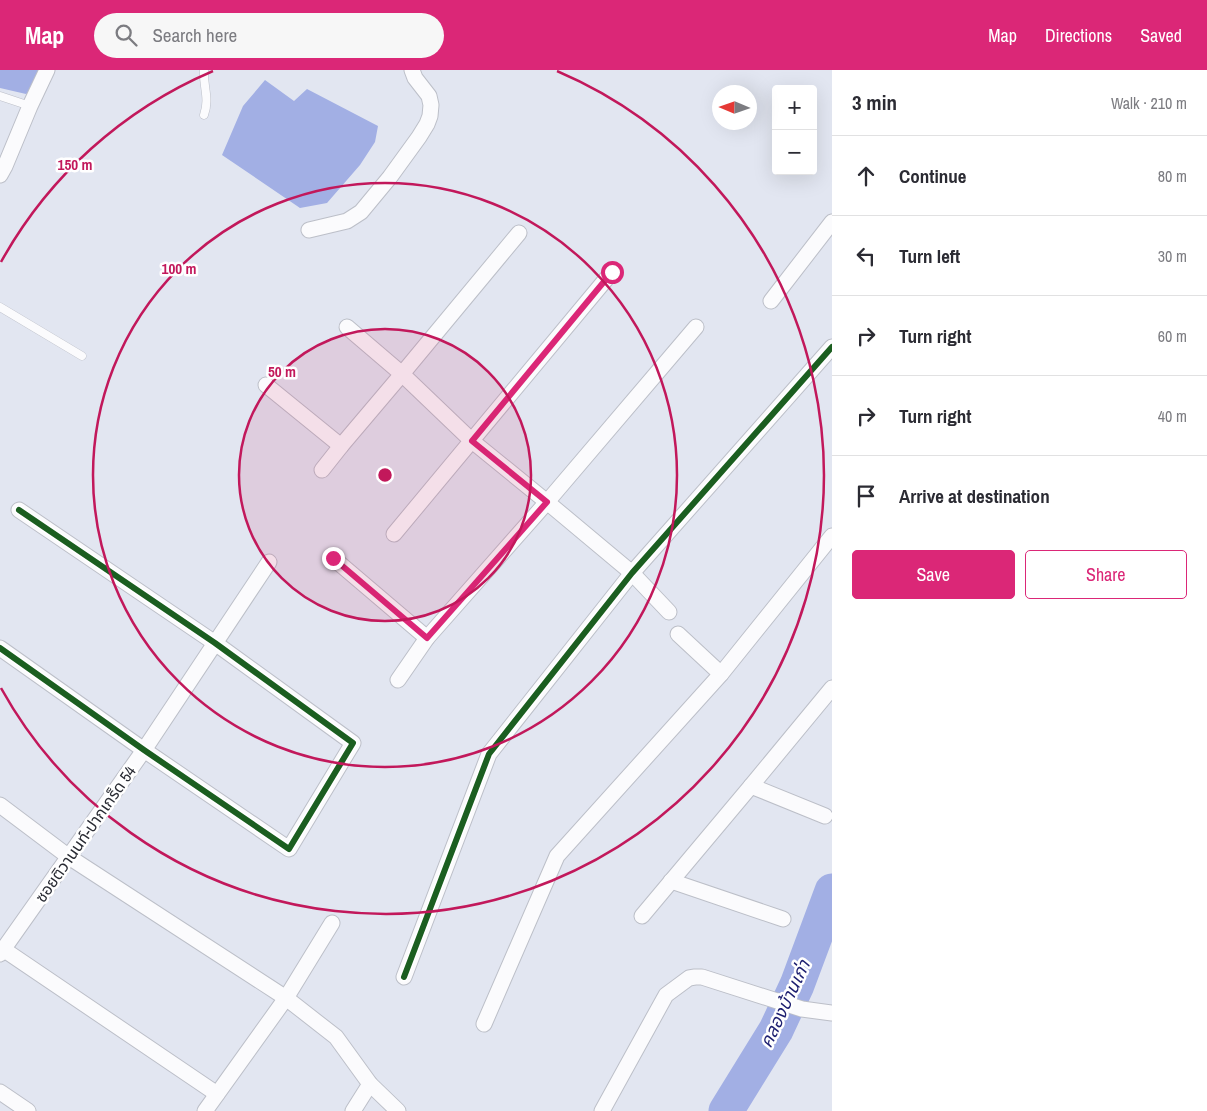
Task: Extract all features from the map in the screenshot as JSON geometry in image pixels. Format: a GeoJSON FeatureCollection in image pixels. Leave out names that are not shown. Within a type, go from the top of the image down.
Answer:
{"type":"FeatureCollection","features":[{"type":"Feature","properties":{"kind":"street"},"geometry":{"type":"LineString","coordinates":[[0,176],[47,70]]}},
{"type":"Feature","properties":{"kind":"street"},"geometry":{"type":"LineString","coordinates":[[308,230],[347,221],[361,212],[390,177],[419,137],[427,124],[431,105],[429,96],[412,70]]}},
{"type":"Feature","properties":{"kind":"street"},"geometry":{"type":"LineString","coordinates":[[770,301],[832,222]]}},
{"type":"Feature","properties":{"kind":"street"},"geometry":{"type":"LineString","coordinates":[[322,470],[518,233]]}},
{"type":"Feature","properties":{"kind":"street"},"geometry":{"type":"LineString","coordinates":[[394,534],[612,272]]}},
{"type":"Feature","properties":{"kind":"street"},"geometry":{"type":"LineString","coordinates":[[347,327],[402,374],[472,441],[632,574],[669,612]]}},
{"type":"Feature","properties":{"kind":"street"},"geometry":{"type":"LineString","coordinates":[[398,680],[427,638],[547,502],[696,327]]}},
{"type":"Feature","properties":{"kind":"street"},"geometry":{"type":"LineString","coordinates":[[404,977],[489,754],[632,574],[832,347]]}},
{"type":"Feature","properties":{"kind":"street"},"geometry":{"type":"LineString","coordinates":[[266,385],[341,446]]}},
{"type":"Feature","properties":{"kind":"street"},"geometry":{"type":"LineString","coordinates":[[0,648],[144,750],[289,849],[353,743],[215,643],[19,510]]}},
{"type":"Feature","properties":{"kind":"street"},"geometry":{"type":"LineString","coordinates":[[484,1024],[557,856],[721,674],[832,536]]}},
{"type":"Feature","properties":{"kind":"street"},"geometry":{"type":"LineString","coordinates":[[333,558],[427,638]]}},
{"type":"Feature","properties":{"kind":"street","name":"ซอยติวานนท์-ปากเกร็ด 54"},"geometry":{"type":"LineString","coordinates":[[2,951],[144,750],[269,562]]}},
{"type":"Feature","properties":{"kind":"street"},"geometry":{"type":"LineString","coordinates":[[678,634],[721,674]]}},
{"type":"Feature","properties":{"kind":"street"},"geometry":{"type":"LineString","coordinates":[[642,916],[832,688]]}},
{"type":"Feature","properties":{"kind":"street"},"geometry":{"type":"LineString","coordinates":[[751,786],[825,816]]}},
{"type":"Feature","properties":{"kind":"street"},"geometry":{"type":"LineString","coordinates":[[0,805],[70,857],[286,998],[336,1037],[370,1084],[398,1111]]}},
{"type":"Feature","properties":{"kind":"street"},"geometry":{"type":"LineString","coordinates":[[671,880],[783,919]]}},
{"type":"Feature","properties":{"kind":"street"},"geometry":{"type":"LineString","coordinates":[[205,1111],[286,998],[332,923]]}},
{"type":"Feature","properties":{"kind":"street"},"geometry":{"type":"LineString","coordinates":[[2,951],[216,1094]]}},
{"type":"Feature","properties":{"kind":"street"},"geometry":{"type":"LineString","coordinates":[[602,1111],[666,995],[689,978],[695,976],[702,977],[802,1009],[832,1013]]}},
{"type":"Feature","properties":{"kind":"street"},"geometry":{"type":"LineString","coordinates":[[353,1111],[370,1084]]}},
{"type":"Feature","properties":{"kind":"street"},"geometry":{"type":"LineString","coordinates":[[0,1092],[28,1111]]}},
{"type":"Feature","properties":{"kind":"lane"},"geometry":{"type":"LineString","coordinates":[[204,70],[203,78],[207,101],[204,115]]}},
{"type":"Feature","properties":{"kind":"lane"},"geometry":{"type":"LineString","coordinates":[[0,96],[30,106]]}},
{"type":"Feature","properties":{"kind":"lane"},"geometry":{"type":"LineString","coordinates":[[0,307],[82,356]]}},
{"type":"Feature","properties":{"kind":"water"},"geometry":{"type":"Polygon","coordinates":[[[0,70],[42,70],[32,91],[26,94],[0,88],[0,70]]]}},
{"type":"Feature","properties":{"kind":"water"},"geometry":{"type":"Polygon","coordinates":[[[265,80],[294,101],[307,89],[378,126],[375,142],[360,165],[327,203],[300,208],[222,155],[243,106],[265,80]]]}},
{"type":"Feature","properties":{"kind":"waterway","name":"คลองบ้านเก่า"},"geometry":{"type":"LineString","coordinates":[[726,1111],[776,1030],[797,985],[832,891]]}},
{"type":"Feature","properties":{"kind":"cycle path"},"geometry":{"type":"LineString","coordinates":[[404,977],[489,754],[632,573],[832,347]]}},
{"type":"Feature","properties":{"kind":"cycle path"},"geometry":{"type":"LineString","coordinates":[[0,648],[144,750],[289,849],[353,743],[215,643],[19,510]]}},
{"type":"Feature","properties":{"kind":"route"},"geometry":{"type":"LineString","coordinates":[[333,558],[427,638],[547,502],[472,441],[612,272]]}}]}
